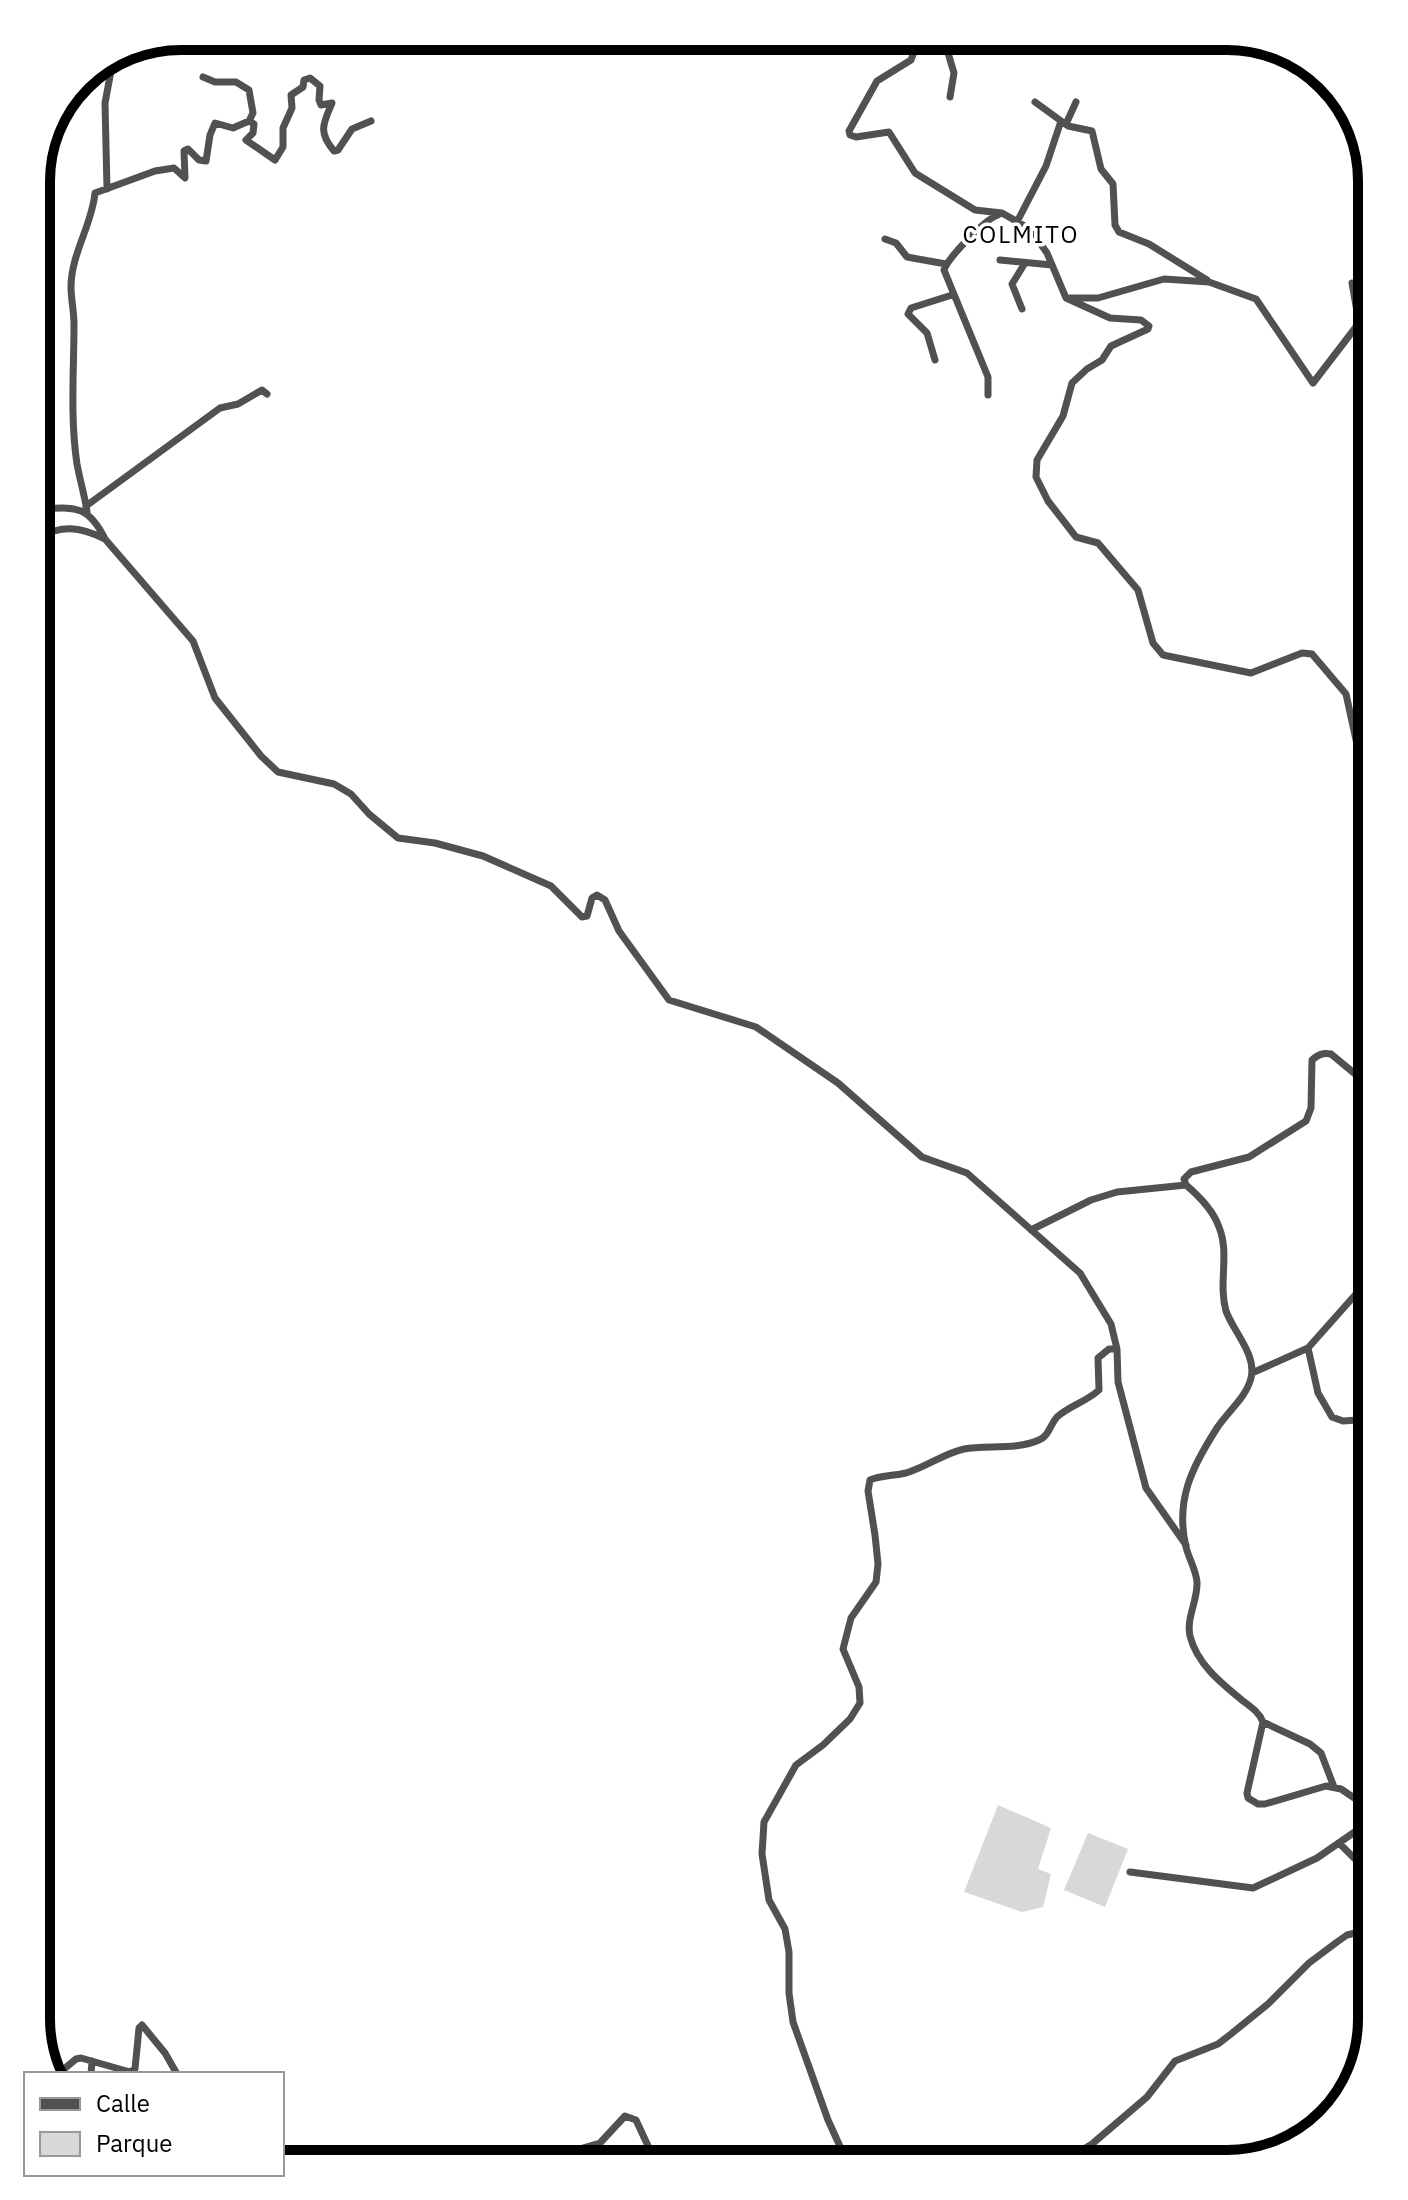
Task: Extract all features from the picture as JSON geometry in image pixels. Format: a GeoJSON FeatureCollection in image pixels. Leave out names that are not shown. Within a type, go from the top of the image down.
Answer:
{"type":"FeatureCollection","features":[{"type":"Feature","properties":{"kind":"street"},"geometry":{"type":"LineString","coordinates":[[913,50],[911,60],[877,81],[849,131],[850,135],[856,137],[889,132],[915,173],[975,210],[1002,213],[1030,229],[1052,265],[1066,298],[1110,318],[1147,322],[1148,329],[1111,346],[1102,360],[1072,383],[1063,416],[1037,460],[1036,477],[1048,501],[1076,537],[1098,543],[1138,590],[1153,643],[1163,655],[1251,673],[1302,653],[1312,654],[1346,694],[1358,749]]}},
{"type":"Feature","properties":{"kind":"street"},"geometry":{"type":"LineString","coordinates":[[947,50],[954,73],[950,97]]}},
{"type":"Feature","properties":{"kind":"street"},"geometry":{"type":"LineString","coordinates":[[107,189],[105,103],[111,71]]}},
{"type":"Feature","properties":{"kind":"street"},"geometry":{"type":"LineString","coordinates":[[203,77],[215,82],[236,82],[249,90],[253,113],[249,121],[233,128],[215,123],[206,161],[199,160],[188,149],[184,151],[185,178],[174,168],[155,171],[95,193],[93,211],[86,222],[71,286],[77,463],[87,509],[105,539],[193,641],[215,698],[261,756],[278,772],[334,784],[351,794],[398,838],[435,843],[483,856],[551,886],[582,917],[587,916],[592,898],[597,895],[605,900],[619,931],[669,1000],[756,1027],[838,1083],[922,1157],[967,1173],[1080,1273],[1111,1324],[1117,1349],[1118,1382],[1146,1488],[1186,1545]]}},
{"type":"Feature","properties":{"kind":"street"},"geometry":{"type":"LineString","coordinates":[[249,121],[254,124],[253,133],[246,140],[275,160],[283,147],[283,128],[292,108],[291,95],[303,87],[304,80],[310,78],[320,86],[321,105],[332,103],[323,130],[334,151],[338,150],[352,129],[371,121]]}},
{"type":"Feature","properties":{"kind":"street"},"geometry":{"type":"LineString","coordinates":[[1035,102],[1063,122],[1092,131],[1101,169],[1113,184],[1115,225],[1119,232],[1149,244],[1209,282],[1256,299],[1313,383],[1358,324]]}},
{"type":"Feature","properties":{"kind":"street"},"geometry":{"type":"LineString","coordinates":[[1018,220],[1046,166],[1063,122],[1076,102]]}},
{"type":"Feature","properties":{"kind":"street"},"geometry":{"type":"LineString","coordinates":[[988,395],[988,377],[944,270],[946,264],[989,218],[1002,213]]}},
{"type":"Feature","properties":{"kind":"street"},"geometry":{"type":"LineString","coordinates":[[885,239],[896,243],[907,257],[946,264]]}},
{"type":"Feature","properties":{"kind":"street"},"geometry":{"type":"LineString","coordinates":[[1000,260],[1052,265]]}},
{"type":"Feature","properties":{"kind":"street"},"geometry":{"type":"LineString","coordinates":[[1022,309],[1012,284],[1025,263]]}},
{"type":"Feature","properties":{"kind":"street"},"geometry":{"type":"LineString","coordinates":[[1066,298],[1098,298],[1164,279],[1209,282]]}},
{"type":"Feature","properties":{"kind":"street"},"geometry":{"type":"LineString","coordinates":[[1358,285],[1352,283],[1358,317]]}},
{"type":"Feature","properties":{"kind":"street"},"geometry":{"type":"LineString","coordinates":[[935,360],[927,333],[908,314],[911,308],[952,295]]}},
{"type":"Feature","properties":{"kind":"street"},"geometry":{"type":"LineString","coordinates":[[50,508],[87,509],[220,408],[238,404],[262,390],[267,394]]}},
{"type":"Feature","properties":{"kind":"street"},"geometry":{"type":"LineString","coordinates":[[50,531],[71,526],[105,539]]}},
{"type":"Feature","properties":{"kind":"street"},"geometry":{"type":"LineString","coordinates":[[1334,1787],[1321,1753],[1310,1744],[1263,1722],[1257,1713],[1216,1679],[1195,1649],[1189,1630],[1197,1586],[1186,1545],[1183,1502],[1189,1476],[1218,1427],[1247,1390],[1252,1373],[1225,1306],[1224,1250],[1219,1226],[1213,1214],[1186,1185],[1187,1174],[1249,1157],[1306,1121],[1311,1108],[1312,1060],[1316,1056],[1331,1054],[1358,1076]]}},
{"type":"Feature","properties":{"kind":"street"},"geometry":{"type":"LineString","coordinates":[[1031,1230],[1091,1200],[1117,1192],[1186,1185]]}},
{"type":"Feature","properties":{"kind":"street"},"geometry":{"type":"LineString","coordinates":[[1252,1373],[1308,1348],[1358,1292]]}},
{"type":"Feature","properties":{"kind":"street"},"geometry":{"type":"LineString","coordinates":[[1308,1348],[1318,1393],[1332,1417],[1343,1421],[1358,1420]]}},
{"type":"Feature","properties":{"kind":"street"},"geometry":{"type":"LineString","coordinates":[[842,2150],[793,2022],[785,1929],[769,1900],[762,1854],[764,1822],[796,1765],[850,1719],[860,1703],[859,1687],[843,1649],[851,1618],[876,1582],[878,1564],[868,1491],[870,1480],[930,1465],[960,1450],[1042,1440],[1063,1412],[1087,1401],[1099,1390],[1098,1358],[1109,1349],[1117,1349]]}},
{"type":"Feature","properties":{"kind":"street"},"geometry":{"type":"LineString","coordinates":[[1263,1722],[1248,1798],[1265,1804],[1326,1786],[1334,1787],[1358,1802]]}},
{"type":"Feature","properties":{"kind":"street"},"geometry":{"type":"LineString","coordinates":[[1130,1872],[1163,1879],[1253,1888],[1308,1863],[1358,1830]]}},
{"type":"Feature","properties":{"kind":"street"},"geometry":{"type":"LineString","coordinates":[[1339,1843],[1358,1862]]}},
{"type":"Feature","properties":{"kind":"street"},"geometry":{"type":"LineString","coordinates":[[1082,2150],[1147,2097],[1175,2061],[1218,2044],[1268,2004],[1309,1963],[1347,1935],[1358,1932]]}},
{"type":"Feature","properties":{"kind":"street"},"geometry":{"type":"LineString","coordinates":[[61,2072],[76,2059],[130,2072],[135,2069],[139,2028],[142,2025],[146,2026],[176,2072]]}},
{"type":"Feature","properties":{"kind":"street"},"geometry":{"type":"LineString","coordinates":[[91,2072],[92,2061]]}},
{"type":"Feature","properties":{"kind":"street"},"geometry":{"type":"LineString","coordinates":[[576,2150],[600,2143],[625,2116],[636,2120],[652,2150]]}},
{"type":"Feature","properties":{"kind":"green space"},"geometry":{"type":"Polygon","coordinates":[[[998,1805],[1051,1828],[1038,1869],[1051,1874],[1043,1907],[1022,1912],[964,1892],[998,1805]]]}},
{"type":"Feature","properties":{"kind":"green space"},"geometry":{"type":"Polygon","coordinates":[[[1088,1833],[1128,1849],[1105,1907],[1064,1890],[1088,1833]]]}},
{"type":"Feature","properties":{"kind":"district","name":"COLMITO"},"geometry":{"type":"Point","coordinates":[1021,235]}}]}
